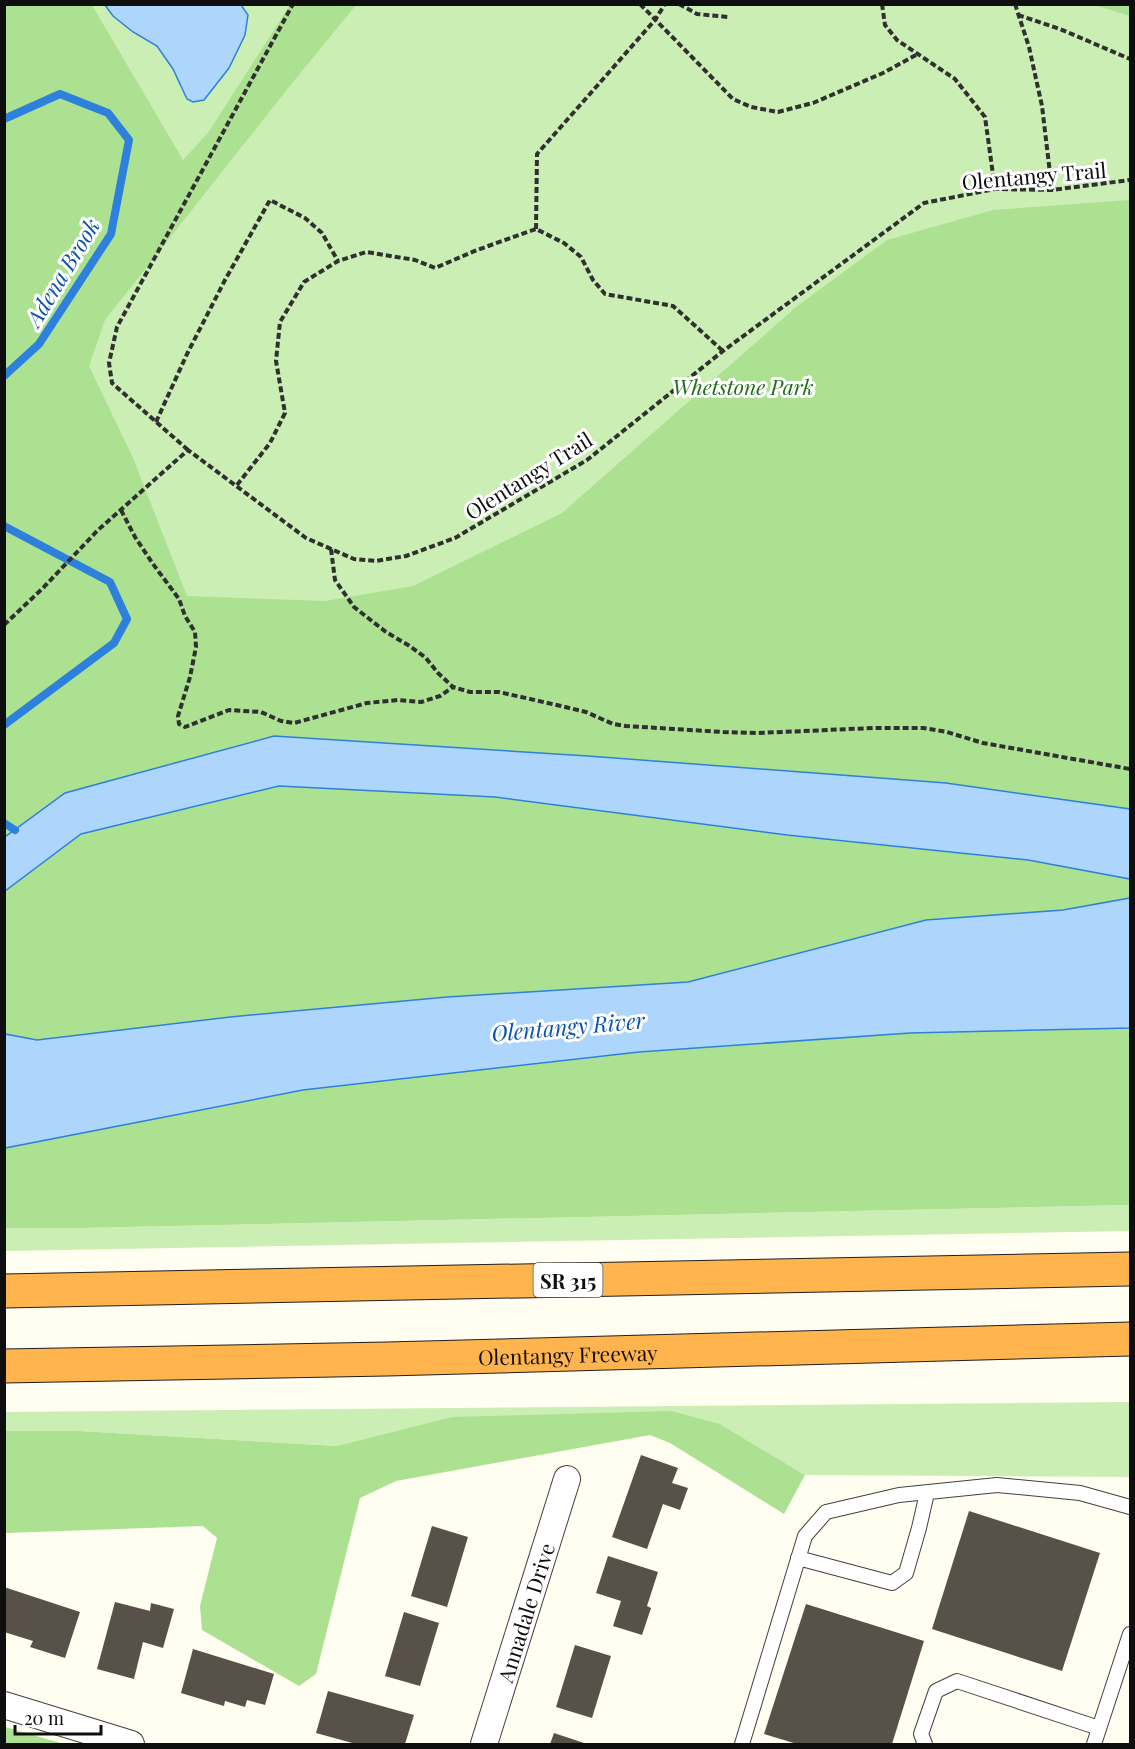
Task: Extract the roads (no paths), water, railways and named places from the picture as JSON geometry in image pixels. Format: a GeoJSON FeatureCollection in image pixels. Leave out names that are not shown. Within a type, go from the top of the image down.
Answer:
{"type":"FeatureCollection","features":[{"type":"Feature","properties":{"kind":"highway","name":"SR 315"},"geometry":{"type":"LineString","coordinates":[[4,1291],[1131,1269]]}},
{"type":"Feature","properties":{"kind":"highway","name":"Olentangy Freeway"},"geometry":{"type":"LineString","coordinates":[[4,1366],[1131,1340]]}},
{"type":"Feature","properties":{"kind":"street","name":"Annadale Drive"},"geometry":{"type":"LineString","coordinates":[[484,1744],[567,1479]]}},
{"type":"Feature","properties":{"kind":"street"},"geometry":{"type":"LineString","coordinates":[[4,1705],[131,1744]]}},
{"type":"Feature","properties":{"kind":"lane"},"geometry":{"type":"LineString","coordinates":[[742,1744],[805,1536],[826,1512],[899,1495],[997,1485],[1080,1493],[1131,1507]]}},
{"type":"Feature","properties":{"kind":"lane"},"geometry":{"type":"LineString","coordinates":[[798,1558],[892,1583],[906,1572],[927,1493]]}},
{"type":"Feature","properties":{"kind":"lane"},"geometry":{"type":"LineString","coordinates":[[1094,1744],[1131,1634]]}},
{"type":"Feature","properties":{"kind":"lane"},"geometry":{"type":"LineString","coordinates":[[925,1744],[921,1734],[936,1691],[957,1681],[1099,1728]]}},
{"type":"Feature","properties":{"kind":"water"},"geometry":{"type":"Polygon","coordinates":[[[105,5],[241,5],[248,15],[245,35],[229,68],[204,100],[193,102],[187,99],[173,69],[157,46],[133,32],[113,16],[105,5]]]}},
{"type":"Feature","properties":{"kind":"water"},"geometry":{"type":"Polygon","coordinates":[[[274,736],[588,756],[946,783],[1130,809],[1130,879],[1028,860],[787,835],[495,797],[279,786],[81,834],[5,891],[5,837],[65,793],[274,736]]]}},
{"type":"Feature","properties":{"kind":"water","name":"Olentangy River"},"geometry":{"type":"Polygon","coordinates":[[[1130,898],[1130,1028],[910,1033],[639,1052],[303,1090],[5,1148],[5,1034],[37,1040],[230,1017],[447,997],[688,982],[926,920],[1063,910],[1130,898]]]}},
{"type":"Feature","properties":{"kind":"waterway","name":"Adena Brook"},"geometry":{"type":"LineString","coordinates":[[4,119],[60,94],[108,113],[129,140],[111,234],[39,344],[4,376]]}},
{"type":"Feature","properties":{"kind":"waterway","name":"Adena Brook"},"geometry":{"type":"LineString","coordinates":[[4,526],[110,582],[127,619],[114,643],[4,725]]}},
{"type":"Feature","properties":{"kind":"waterway","name":"Adena Brook"},"geometry":{"type":"LineString","coordinates":[[4,823],[15,830]]}},
{"type":"Feature","properties":{"kind":"park label","name":"Whetstone Park"},"geometry":{"type":"Point","coordinates":[743,386]}}]}
